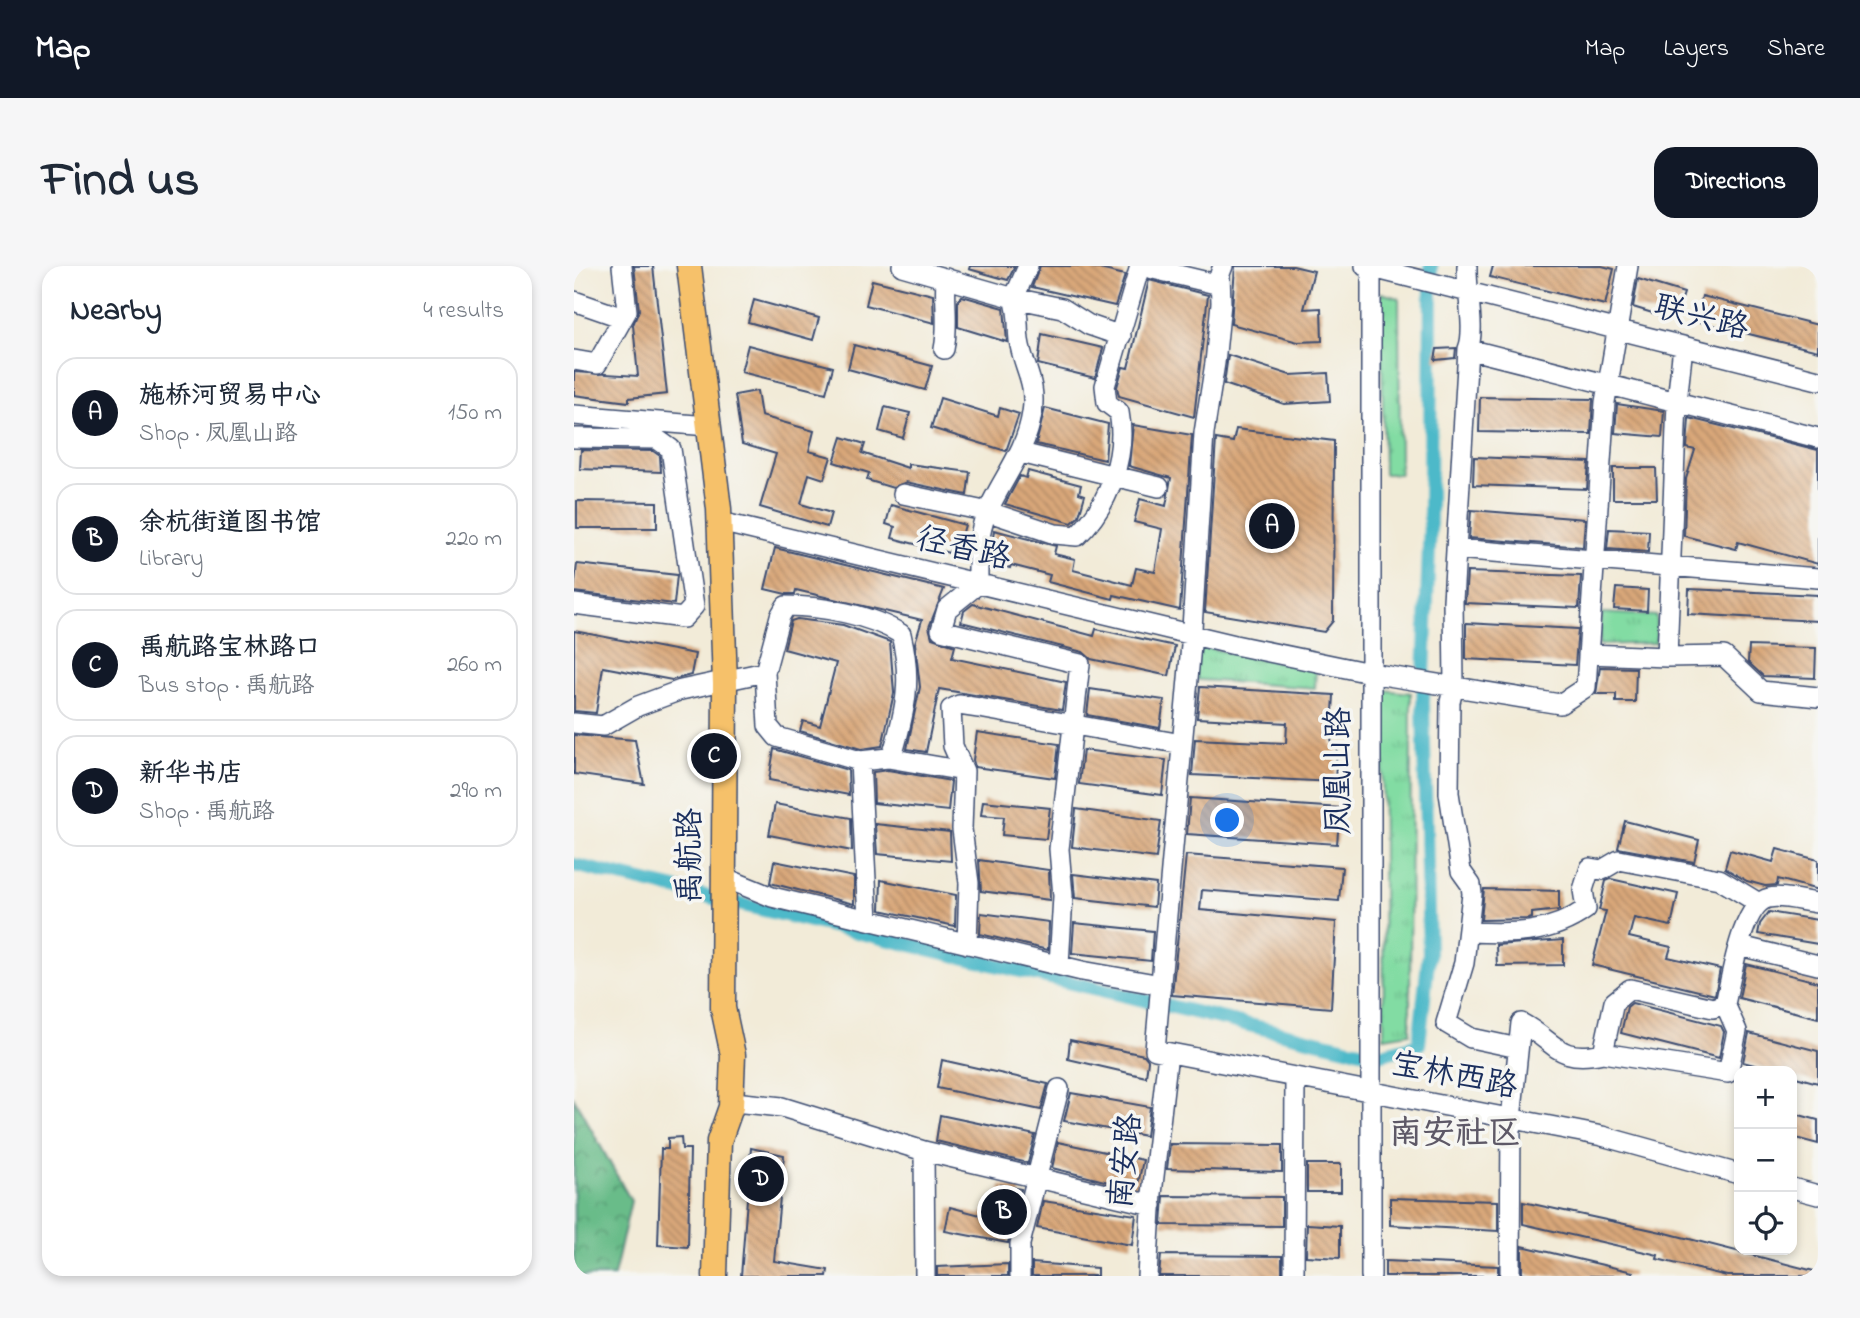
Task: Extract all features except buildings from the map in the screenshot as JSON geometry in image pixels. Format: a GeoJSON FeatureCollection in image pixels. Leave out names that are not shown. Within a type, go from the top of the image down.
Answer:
{"type":"FeatureCollection","features":[{"type":"Feature","properties":{"kind":"main road","name":"禹航路"},"geometry":{"type":"LineString","coordinates":[[689,266],[708,426],[725,524]]}},
{"type":"Feature","properties":{"kind":"main road","name":"禹航路"},"geometry":{"type":"LineString","coordinates":[[699,266],[725,524],[734,1102],[726,1276]]}},
{"type":"Feature","properties":{"kind":"main road","name":"禹航路"},"geometry":{"type":"LineString","coordinates":[[715,1276],[719,1141],[731,1107],[733,1055],[723,1008],[732,933]]}},
{"type":"Feature","properties":{"kind":"street"},"geometry":{"type":"LineString","coordinates":[[574,360],[597,364],[627,311],[622,266]]}},
{"type":"Feature","properties":{"kind":"street"},"geometry":{"type":"LineString","coordinates":[[902,266],[1014,298],[1062,308],[1089,325],[1121,336]]}},
{"type":"Feature","properties":{"kind":"street"},"geometry":{"type":"LineString","coordinates":[[1028,266],[1014,298],[1021,321],[1019,340],[1033,380],[1032,413],[1021,453],[989,512],[977,545],[978,584],[947,609],[941,630],[1080,664],[1059,849],[1063,896],[1059,965]]}},
{"type":"Feature","properties":{"kind":"street"},"geometry":{"type":"LineString","coordinates":[[903,494],[989,512],[1055,534],[1077,536],[1089,525],[1109,491],[1124,437],[1119,412],[1107,403],[1105,386],[1140,266],[1222,276]]}},
{"type":"Feature","properties":{"kind":"street","name":"联兴路"},"geometry":{"type":"LineString","coordinates":[[1369,266],[1818,380]]}},
{"type":"Feature","properties":{"kind":"street","name":"凤凰山路"},"geometry":{"type":"LineString","coordinates":[[1369,266],[1371,1276]]}},
{"type":"Feature","properties":{"kind":"street"},"geometry":{"type":"LineString","coordinates":[[1467,266],[1463,291],[1473,338],[1468,349],[1447,685],[1450,702],[1449,793],[1461,871],[1471,885],[1469,932],[1464,963],[1446,1023],[1471,1038],[1518,1048]]}},
{"type":"Feature","properties":{"kind":"street"},"geometry":{"type":"LineString","coordinates":[[1628,266],[1608,385],[1588,654],[1724,656],[1761,691],[1818,697]]}},
{"type":"Feature","properties":{"kind":"street","name":"南安路"},"geometry":{"type":"LineString","coordinates":[[1147,1276],[1161,1051],[1158,1015],[1192,635],[1204,433],[1215,363],[1222,276]]}},
{"type":"Feature","properties":{"kind":"street"},"geometry":{"type":"LineString","coordinates":[[944,349],[948,328],[944,305],[946,278]]}},
{"type":"Feature","properties":{"kind":"street"},"geometry":{"type":"LineString","coordinates":[[574,301],[623,318]]}},
{"type":"Feature","properties":{"kind":"street"},"geometry":{"type":"LineString","coordinates":[[1667,657],[1677,402],[1683,346]]}},
{"type":"Feature","properties":{"kind":"street"},"geometry":{"type":"LineString","coordinates":[[1468,349],[1818,438]]}},
{"type":"Feature","properties":{"kind":"street"},"geometry":{"type":"LineString","coordinates":[[574,415],[708,426]]}},
{"type":"Feature","properties":{"kind":"street"},"geometry":{"type":"LineString","coordinates":[[574,438],[657,439],[671,449],[694,606],[683,618],[574,604]]}},
{"type":"Feature","properties":{"kind":"street"},"geometry":{"type":"LineString","coordinates":[[1021,453],[1159,487]]}},
{"type":"Feature","properties":{"kind":"street","name":"径香路"},"geometry":{"type":"LineString","coordinates":[[725,524],[1192,635],[1370,673],[1560,704],[1586,687],[1588,654]]}},
{"type":"Feature","properties":{"kind":"street"},"geometry":{"type":"LineString","coordinates":[[1456,549],[1818,578]]}},
{"type":"Feature","properties":{"kind":"street"},"geometry":{"type":"LineString","coordinates":[[888,758],[893,753],[907,706],[906,656],[901,634],[884,624],[802,606],[786,606],[780,616],[765,673],[768,726],[777,737],[860,761],[888,758],[964,771]]}},
{"type":"Feature","properties":{"kind":"street"},"geometry":{"type":"LineString","coordinates":[[574,723],[603,726],[638,706],[681,690],[765,673]]}},
{"type":"Feature","properties":{"kind":"street"},"geometry":{"type":"LineString","coordinates":[[967,944],[970,883],[962,829],[964,771],[953,746],[951,709],[959,705],[1182,744]]}},
{"type":"Feature","properties":{"kind":"street"},"geometry":{"type":"LineString","coordinates":[[860,761],[868,920]]}},
{"type":"Feature","properties":{"kind":"street"},"geometry":{"type":"LineString","coordinates":[[1469,932],[1527,934],[1570,920],[1586,909],[1583,890],[1590,868],[1602,870],[1619,860],[1720,879],[1757,902]]}},
{"type":"Feature","properties":{"kind":"street"},"geometry":{"type":"LineString","coordinates":[[731,883],[772,897],[1161,989]]}},
{"type":"Feature","properties":{"kind":"street"},"geometry":{"type":"LineString","coordinates":[[1510,1276],[1511,1119],[1521,1023],[1539,1033],[1554,1049],[1580,1058],[1603,1053],[1728,1073],[1737,1031],[1725,1004],[1747,918],[1757,902],[1771,897],[1818,903]]}},
{"type":"Feature","properties":{"kind":"street"},"geometry":{"type":"LineString","coordinates":[[1740,946],[1818,965]]}},
{"type":"Feature","properties":{"kind":"street"},"geometry":{"type":"LineString","coordinates":[[1603,1053],[1615,1002],[1630,989],[1713,1008],[1725,1004]]}},
{"type":"Feature","properties":{"kind":"street","name":"宝林西路"},"geometry":{"type":"LineString","coordinates":[[1161,1051],[1602,1136],[1734,1173]]}},
{"type":"Feature","properties":{"kind":"street"},"geometry":{"type":"LineString","coordinates":[[1294,1276],[1295,1077]]}},
{"type":"Feature","properties":{"kind":"street"},"geometry":{"type":"LineString","coordinates":[[1020,1276],[1020,1244],[1034,1178],[1059,1089]]}},
{"type":"Feature","properties":{"kind":"street"},"geometry":{"type":"LineString","coordinates":[[734,1102],[782,1107],[924,1152],[1152,1205]]}},
{"type":"Feature","properties":{"kind":"street"},"geometry":{"type":"LineString","coordinates":[[924,1152],[925,1276]]}},
{"type":"Feature","properties":{"kind":"street"},"geometry":{"type":"LineString","coordinates":[[1797,1189],[1818,1195]]}},
{"type":"Feature","properties":{"kind":"green space"},"geometry":{"type":"Polygon","coordinates":[[[1381,293],[1399,298],[1400,474],[1384,474],[1381,293]]]}},
{"type":"Feature","properties":{"kind":"green space"},"geometry":{"type":"Polygon","coordinates":[[[1602,613],[1656,616],[1656,643],[1599,645],[1602,613]]]}},
{"type":"Feature","properties":{"kind":"green space"},"geometry":{"type":"Polygon","coordinates":[[[1191,645],[1316,669],[1315,688],[1188,679],[1191,645]]]}},
{"type":"Feature","properties":{"kind":"green space"},"geometry":{"type":"Polygon","coordinates":[[[1382,690],[1411,693],[1410,1033],[1384,1037],[1382,690]]]}},
{"type":"Feature","properties":{"kind":"green space"},"geometry":{"type":"Polygon","coordinates":[[[574,1098],[631,1201],[614,1276],[574,1276],[574,1098]]]}},
{"type":"Feature","properties":{"kind":"waterway"},"geometry":{"type":"LineString","coordinates":[[574,865],[1379,1055],[1419,1044],[1429,953],[1423,702],[1430,523],[1431,266]]}},
{"type":"Feature","properties":{"kind":"place","name":"施桥河贸易中心"},"geometry":{"type":"Point","coordinates":[1272,526]}},
{"type":"Feature","properties":{"kind":"place","name":"禹航路宝林路口"},"geometry":{"type":"Point","coordinates":[714,756]}},
{"type":"Feature","properties":{"kind":"place","name":"新华书店"},"geometry":{"type":"Point","coordinates":[761,1179]}},
{"type":"Feature","properties":{"kind":"place","name":"余杭街道图书馆"},"geometry":{"type":"Point","coordinates":[1004,1212]}},
{"type":"Feature","properties":{"kind":"district","name":"南安社区"},"geometry":{"type":"Point","coordinates":[1455,1135]}}]}
